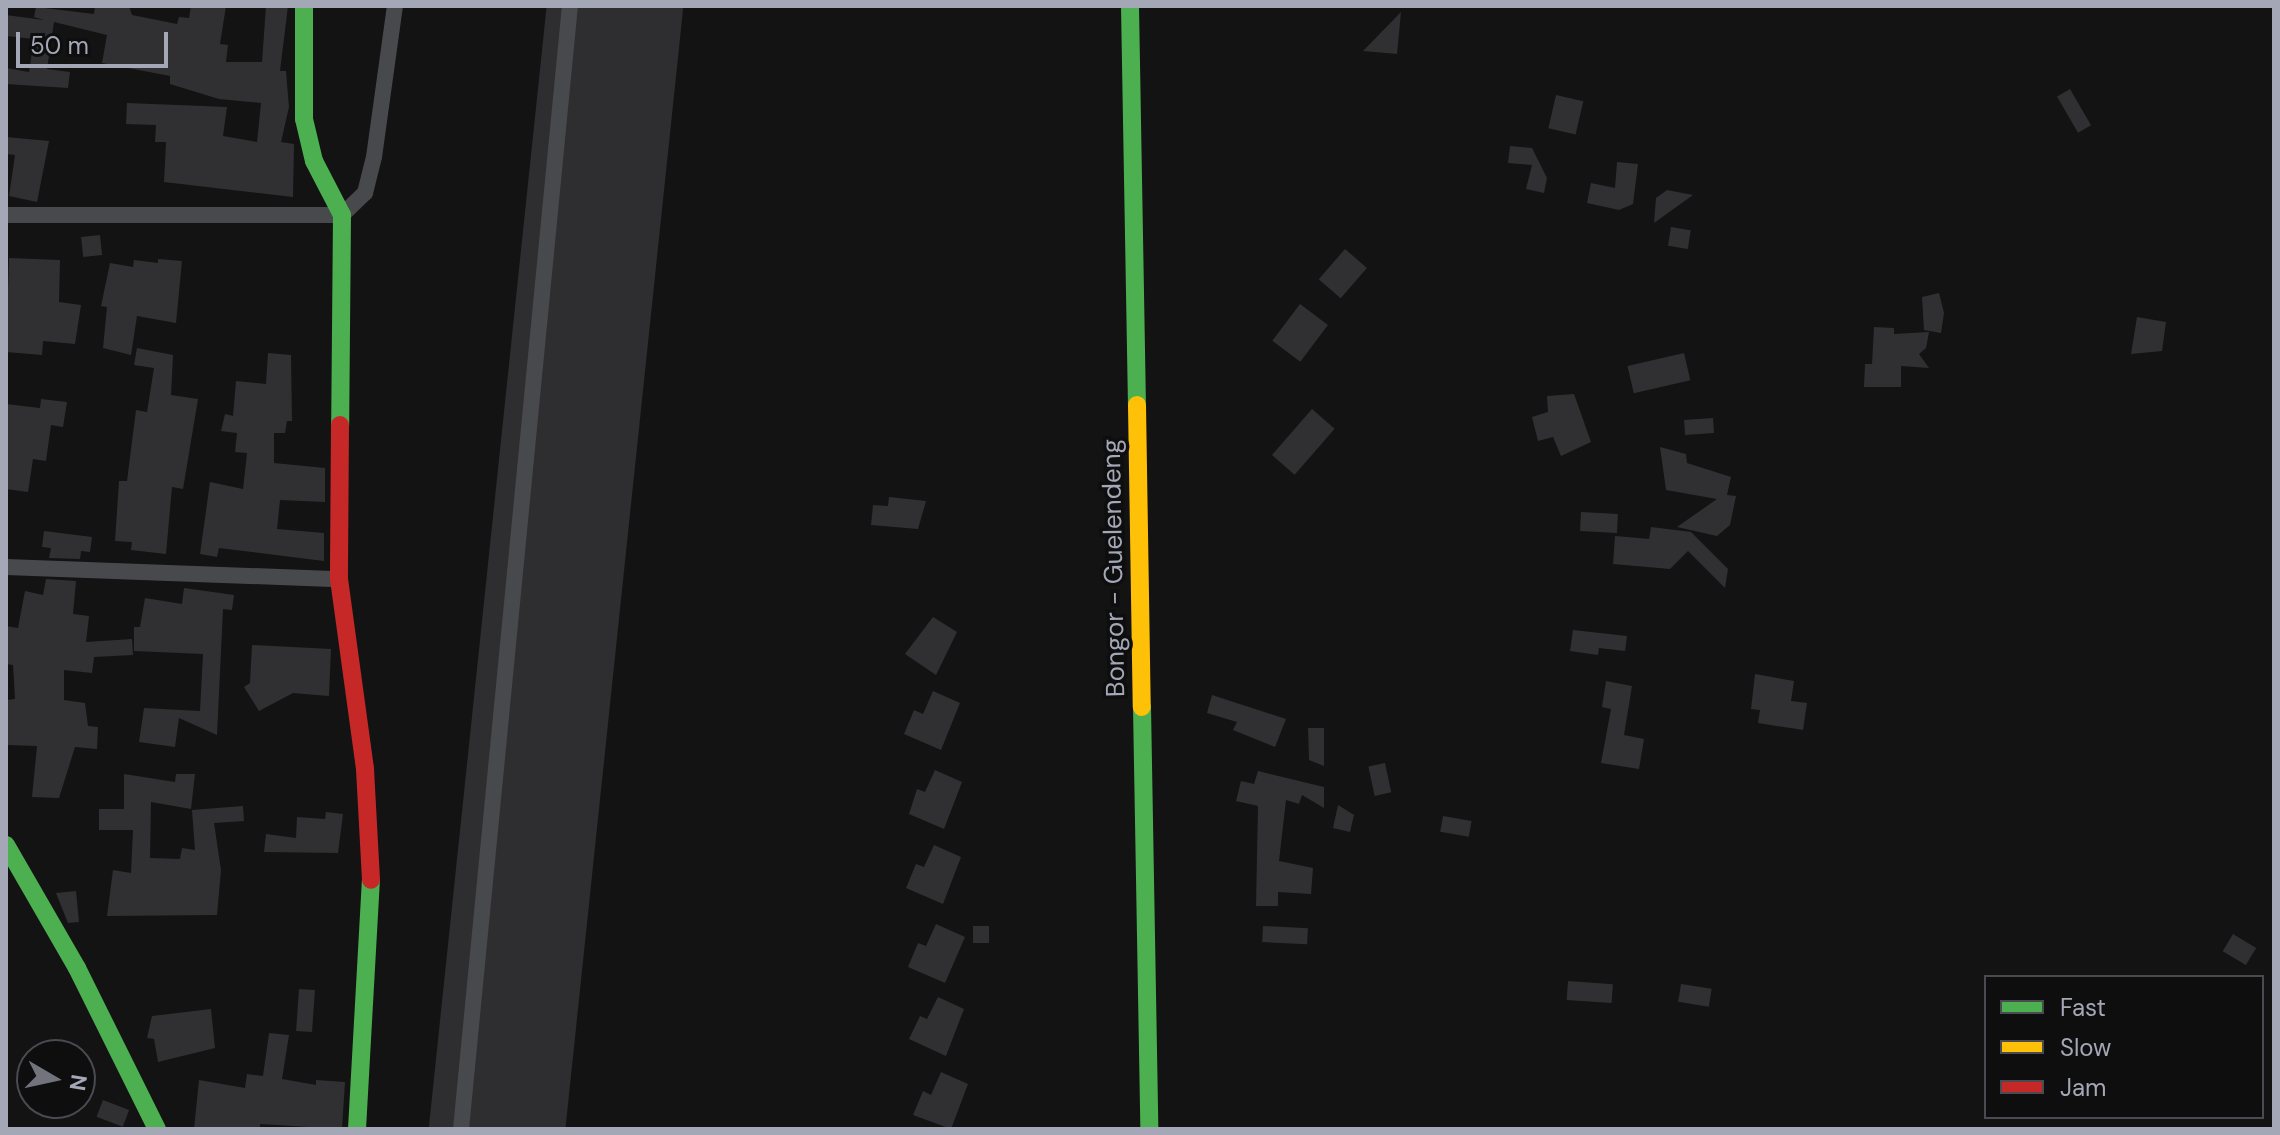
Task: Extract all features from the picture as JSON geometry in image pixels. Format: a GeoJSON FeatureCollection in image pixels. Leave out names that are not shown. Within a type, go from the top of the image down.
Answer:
{"type":"FeatureCollection","features":[{"type":"Feature","properties":{"kind":"main road"},"geometry":{"type":"LineString","coordinates":[[304,6],[304,119],[314,161],[342,215],[339,579],[365,769],[371,878],[357,1129]]}},
{"type":"Feature","properties":{"kind":"main road","name":"Bongor - Guelendeng"},"geometry":{"type":"LineString","coordinates":[[1130,6],[1149,1129]]}},
{"type":"Feature","properties":{"kind":"main road"},"geometry":{"type":"LineString","coordinates":[[6,845],[77,968],[157,1129]]}},
{"type":"Feature","properties":{"kind":"street"},"geometry":{"type":"LineString","coordinates":[[6,215],[342,215],[357,205],[371,169],[395,6]]}},
{"type":"Feature","properties":{"kind":"street"},"geometry":{"type":"LineString","coordinates":[[461,1129],[570,6]]}},
{"type":"Feature","properties":{"kind":"street"},"geometry":{"type":"LineString","coordinates":[[6,567],[339,579]]}},
{"type":"Feature","properties":{"kind":"building"},"geometry":{"type":"Polygon","coordinates":[[[95,6],[129,6],[132,15],[177,24],[179,17],[189,18],[191,6],[226,6],[220,44],[228,45],[226,62],[262,62],[266,6],[288,6],[280,71],[286,71],[289,107],[281,142],[294,144],[293,197],[164,182],[166,142],[155,142],[156,125],[126,124],[127,103],[227,107],[223,136],[257,142],[261,103],[219,99],[170,84],[170,76],[102,63],[107,35],[54,22],[47,69],[70,72],[68,88],[6,84],[6,68],[29,72],[34,39],[6,36],[6,15],[44,20],[34,17],[36,7],[94,14],[95,6]]]}},
{"type":"Feature","properties":{"kind":"building"},"geometry":{"type":"Polygon","coordinates":[[[1401,12],[1397,54],[1363,51],[1401,12]]]}},
{"type":"Feature","properties":{"kind":"building"},"geometry":{"type":"Polygon","coordinates":[[[2070,89],[2091,125],[2078,133],[2057,96],[2070,89]]]}},
{"type":"Feature","properties":{"kind":"building"},"geometry":{"type":"Polygon","coordinates":[[[1556,95],[1583,101],[1576,134],[1548,128],[1556,95]]]}},
{"type":"Feature","properties":{"kind":"building"},"geometry":{"type":"Polygon","coordinates":[[[6,137],[49,141],[37,202],[9,196],[15,155],[6,154],[6,137]]]}},
{"type":"Feature","properties":{"kind":"building"},"geometry":{"type":"Polygon","coordinates":[[[1510,146],[1532,148],[1547,178],[1544,193],[1526,189],[1532,165],[1508,163],[1510,146]]]}},
{"type":"Feature","properties":{"kind":"building"},"geometry":{"type":"Polygon","coordinates":[[[1617,162],[1638,164],[1633,204],[1619,210],[1587,203],[1591,183],[1615,188],[1617,162]]]}},
{"type":"Feature","properties":{"kind":"building"},"geometry":{"type":"Polygon","coordinates":[[[1667,190],[1693,195],[1654,223],[1656,198],[1667,190]]]}},
{"type":"Feature","properties":{"kind":"building"},"geometry":{"type":"Polygon","coordinates":[[[1671,227],[1691,230],[1688,249],[1668,246],[1671,227]]]}},
{"type":"Feature","properties":{"kind":"building"},"geometry":{"type":"Polygon","coordinates":[[[100,235],[102,255],[83,257],[81,237],[100,235]]]}},
{"type":"Feature","properties":{"kind":"building"},"geometry":{"type":"Polygon","coordinates":[[[1345,249],[1367,268],[1341,298],[1319,279],[1345,249]]]}},
{"type":"Feature","properties":{"kind":"building"},"geometry":{"type":"Polygon","coordinates":[[[9,258],[60,260],[59,302],[81,305],[75,344],[43,341],[42,355],[6,352],[9,258]]]}},
{"type":"Feature","properties":{"kind":"building"},"geometry":{"type":"Polygon","coordinates":[[[158,259],[182,261],[176,323],[137,316],[131,355],[103,348],[107,307],[101,306],[110,263],[133,267],[134,260],[158,263],[158,259]]]}},
{"type":"Feature","properties":{"kind":"building"},"geometry":{"type":"Polygon","coordinates":[[[1939,293],[1944,313],[1941,333],[1924,330],[1922,297],[1939,293]]]}},
{"type":"Feature","properties":{"kind":"building"},"geometry":{"type":"Polygon","coordinates":[[[1300,304],[1328,325],[1300,362],[1272,341],[1300,304]]]}},
{"type":"Feature","properties":{"kind":"building"},"geometry":{"type":"Polygon","coordinates":[[[2137,317],[2166,322],[2162,351],[2131,354],[2137,317]]]}},
{"type":"Feature","properties":{"kind":"building"},"geometry":{"type":"Polygon","coordinates":[[[1874,327],[1894,328],[1894,334],[1929,332],[1926,348],[1919,354],[1929,368],[1901,366],[1901,387],[1864,387],[1865,364],[1872,364],[1874,327]]]}},
{"type":"Feature","properties":{"kind":"building"},"geometry":{"type":"Polygon","coordinates":[[[137,348],[173,355],[171,395],[198,399],[183,489],[172,487],[166,554],[131,550],[132,542],[115,541],[119,481],[127,481],[136,410],[147,412],[154,368],[134,365],[137,348]]]}},
{"type":"Feature","properties":{"kind":"building"},"geometry":{"type":"Polygon","coordinates":[[[268,353],[291,355],[292,421],[287,421],[285,433],[274,433],[274,463],[325,468],[325,502],[280,500],[277,529],[324,533],[324,561],[219,548],[217,557],[200,554],[210,482],[243,489],[247,453],[235,452],[237,433],[221,431],[225,414],[233,416],[236,381],[266,384],[268,353]]]}},
{"type":"Feature","properties":{"kind":"building"},"geometry":{"type":"Polygon","coordinates":[[[1684,353],[1690,380],[1634,393],[1627,366],[1684,353]]]}},
{"type":"Feature","properties":{"kind":"building"},"geometry":{"type":"Polygon","coordinates":[[[1574,394],[1591,442],[1561,456],[1553,437],[1538,441],[1532,417],[1548,412],[1547,396],[1574,394]]]}},
{"type":"Feature","properties":{"kind":"building"},"geometry":{"type":"Polygon","coordinates":[[[41,399],[67,402],[63,427],[51,425],[46,461],[33,459],[28,492],[6,489],[6,404],[40,408],[41,399]]]}},
{"type":"Feature","properties":{"kind":"building"},"geometry":{"type":"Polygon","coordinates":[[[1312,409],[1335,429],[1295,475],[1272,455],[1312,409]]]}},
{"type":"Feature","properties":{"kind":"building"},"geometry":{"type":"Polygon","coordinates":[[[1713,418],[1714,433],[1685,435],[1684,420],[1713,418]]]}},
{"type":"Feature","properties":{"kind":"building"},"geometry":{"type":"Polygon","coordinates":[[[1660,447],[1686,454],[1687,463],[1731,477],[1727,495],[1736,496],[1730,525],[1717,536],[1677,527],[1717,499],[1666,490],[1660,447]]]}},
{"type":"Feature","properties":{"kind":"building"},"geometry":{"type":"Polygon","coordinates":[[[889,497],[926,501],[918,529],[871,525],[873,505],[888,506],[889,497]]]}},
{"type":"Feature","properties":{"kind":"building"},"geometry":{"type":"Polygon","coordinates":[[[1581,512],[1618,514],[1617,533],[1580,531],[1581,512]]]}},
{"type":"Feature","properties":{"kind":"building"},"geometry":{"type":"Polygon","coordinates":[[[1651,527],[1691,532],[1728,569],[1725,588],[1688,551],[1670,569],[1613,564],[1615,536],[1649,539],[1651,527]]]}},
{"type":"Feature","properties":{"kind":"building"},"geometry":{"type":"Polygon","coordinates":[[[44,531],[92,537],[90,552],[81,551],[80,559],[49,558],[51,548],[42,547],[44,531]]]}},
{"type":"Feature","properties":{"kind":"building"},"geometry":{"type":"Polygon","coordinates":[[[46,579],[76,581],[73,614],[89,616],[86,642],[132,639],[133,655],[94,657],[92,673],[64,670],[64,700],[85,703],[88,726],[98,727],[97,749],[75,747],[59,798],[32,797],[37,746],[6,745],[6,700],[15,699],[13,665],[6,664],[6,626],[18,628],[25,591],[43,595],[46,579]]]}},
{"type":"Feature","properties":{"kind":"building"},"geometry":{"type":"Polygon","coordinates":[[[184,588],[234,595],[232,610],[223,609],[217,735],[179,718],[175,747],[139,742],[144,708],[200,711],[203,654],[134,651],[134,627],[140,627],[145,598],[182,604],[184,588]]]}},
{"type":"Feature","properties":{"kind":"building"},"geometry":{"type":"Polygon","coordinates":[[[933,617],[957,632],[936,675],[905,654],[933,617]]]}},
{"type":"Feature","properties":{"kind":"building"},"geometry":{"type":"Polygon","coordinates":[[[1573,630],[1627,636],[1625,651],[1599,648],[1598,655],[1570,651],[1573,630]]]}},
{"type":"Feature","properties":{"kind":"building"},"geometry":{"type":"Polygon","coordinates":[[[252,645],[331,649],[329,696],[293,693],[259,711],[244,687],[250,683],[252,645]]]}},
{"type":"Feature","properties":{"kind":"building"},"geometry":{"type":"Polygon","coordinates":[[[1755,674],[1794,681],[1791,701],[1807,703],[1803,730],[1758,723],[1760,710],[1751,709],[1755,674]]]}},
{"type":"Feature","properties":{"kind":"building"},"geometry":{"type":"Polygon","coordinates":[[[1606,681],[1632,686],[1624,735],[1644,739],[1639,769],[1601,763],[1611,709],[1602,707],[1606,681]]]}},
{"type":"Feature","properties":{"kind":"building"},"geometry":{"type":"Polygon","coordinates":[[[933,691],[960,703],[941,750],[904,734],[914,710],[923,714],[933,691]]]}},
{"type":"Feature","properties":{"kind":"building"},"geometry":{"type":"Polygon","coordinates":[[[1212,695],[1286,719],[1275,747],[1233,730],[1237,722],[1207,713],[1212,695]]]}},
{"type":"Feature","properties":{"kind":"building"},"geometry":{"type":"Polygon","coordinates":[[[1308,728],[1324,728],[1324,766],[1309,760],[1308,728]]]}},
{"type":"Feature","properties":{"kind":"building"},"geometry":{"type":"Polygon","coordinates":[[[1385,763],[1391,792],[1375,796],[1368,767],[1385,763]]]}},
{"type":"Feature","properties":{"kind":"building"},"geometry":{"type":"Polygon","coordinates":[[[935,770],[962,782],[944,829],[909,814],[917,789],[925,792],[935,770]]]}},
{"type":"Feature","properties":{"kind":"building"},"geometry":{"type":"Polygon","coordinates":[[[1258,771],[1324,787],[1324,808],[1302,795],[1299,804],[1286,800],[1279,861],[1313,868],[1311,894],[1278,892],[1278,906],[1256,906],[1258,806],[1236,801],[1241,781],[1254,784],[1258,771]]]}},
{"type":"Feature","properties":{"kind":"building"},"geometry":{"type":"Polygon","coordinates":[[[124,774],[175,782],[176,774],[195,774],[191,809],[151,802],[150,858],[180,859],[182,848],[195,850],[192,810],[243,806],[244,821],[214,823],[221,870],[217,915],[107,916],[113,870],[131,873],[133,830],[99,830],[99,809],[124,809],[124,774]]]}},
{"type":"Feature","properties":{"kind":"building"},"geometry":{"type":"Polygon","coordinates":[[[1338,805],[1354,815],[1350,832],[1333,828],[1338,805]]]}},
{"type":"Feature","properties":{"kind":"building"},"geometry":{"type":"Polygon","coordinates":[[[326,812],[343,814],[338,853],[264,852],[266,834],[296,838],[297,817],[325,819],[326,812]]]}},
{"type":"Feature","properties":{"kind":"building"},"geometry":{"type":"Polygon","coordinates":[[[1443,816],[1472,821],[1469,837],[1440,832],[1443,816]]]}},
{"type":"Feature","properties":{"kind":"building"},"geometry":{"type":"Polygon","coordinates":[[[934,845],[961,857],[943,904],[906,888],[916,864],[924,867],[934,845]]]}},
{"type":"Feature","properties":{"kind":"building"},"geometry":{"type":"Polygon","coordinates":[[[76,891],[79,922],[68,923],[56,893],[76,891]]]}},
{"type":"Feature","properties":{"kind":"building"},"geometry":{"type":"Polygon","coordinates":[[[936,924],[965,937],[945,983],[908,967],[918,943],[926,946],[936,924]]]}},
{"type":"Feature","properties":{"kind":"building"},"geometry":{"type":"Polygon","coordinates":[[[973,926],[989,926],[989,943],[973,943],[973,926]]]}},
{"type":"Feature","properties":{"kind":"building"},"geometry":{"type":"Polygon","coordinates":[[[1263,926],[1308,928],[1307,944],[1262,942],[1263,926]]]}},
{"type":"Feature","properties":{"kind":"building"},"geometry":{"type":"Polygon","coordinates":[[[2233,934],[2256,948],[2246,965],[2223,951],[2233,934]]]}},
{"type":"Feature","properties":{"kind":"building"},"geometry":{"type":"Polygon","coordinates":[[[1568,981],[1613,984],[1612,1003],[1567,1000],[1568,981]]]}},
{"type":"Feature","properties":{"kind":"building"},"geometry":{"type":"Polygon","coordinates":[[[1681,984],[1712,989],[1709,1007],[1678,1002],[1681,984]]]}},
{"type":"Feature","properties":{"kind":"building"},"geometry":{"type":"Polygon","coordinates":[[[299,989],[315,990],[312,1032],[296,1031],[299,989]]]}},
{"type":"Feature","properties":{"kind":"building"},"geometry":{"type":"Polygon","coordinates":[[[938,997],[964,1009],[946,1056],[909,1039],[920,1016],[927,1019],[938,997]]]}},
{"type":"Feature","properties":{"kind":"building"},"geometry":{"type":"Polygon","coordinates":[[[211,1009],[215,1048],[158,1062],[154,1039],[147,1038],[152,1016],[211,1009]]]}},
{"type":"Feature","properties":{"kind":"building"},"geometry":{"type":"Polygon","coordinates":[[[269,1033],[289,1035],[282,1079],[316,1085],[316,1080],[345,1082],[342,1129],[260,1124],[260,1129],[194,1129],[199,1080],[245,1088],[247,1074],[263,1076],[269,1033]]]}},
{"type":"Feature","properties":{"kind":"building"},"geometry":{"type":"Polygon","coordinates":[[[941,1072],[968,1084],[951,1129],[913,1115],[923,1091],[931,1095],[941,1072]]]}},
{"type":"Feature","properties":{"kind":"building"},"geometry":{"type":"Polygon","coordinates":[[[103,1100],[129,1110],[123,1127],[97,1117],[103,1100]]]}},
{"type":"Feature","properties":{"kind":"runway"},"geometry":{"type":"LineString","coordinates":[[497,1129],[615,6]]}},
{"type":"Feature","properties":{"kind":"traffic: fast"},"geometry":{"type":"LineString","coordinates":[[304,6],[304,119],[314,161],[342,215],[340,425]]}},
{"type":"Feature","properties":{"kind":"traffic: fast"},"geometry":{"type":"LineString","coordinates":[[1130,6],[1137,405]]}},
{"type":"Feature","properties":{"kind":"traffic: fast"},"geometry":{"type":"LineString","coordinates":[[1142,707],[1149,1129]]}},
{"type":"Feature","properties":{"kind":"traffic: fast"},"geometry":{"type":"LineString","coordinates":[[6,845],[77,968],[157,1129]]}},
{"type":"Feature","properties":{"kind":"traffic: fast"},"geometry":{"type":"LineString","coordinates":[[357,1129],[371,880]]}},
{"type":"Feature","properties":{"kind":"traffic: slow"},"geometry":{"type":"LineString","coordinates":[[1137,405],[1142,707]]}},
{"type":"Feature","properties":{"kind":"traffic: jam"},"geometry":{"type":"LineString","coordinates":[[340,425],[339,579],[365,769],[371,880]]}}]}
